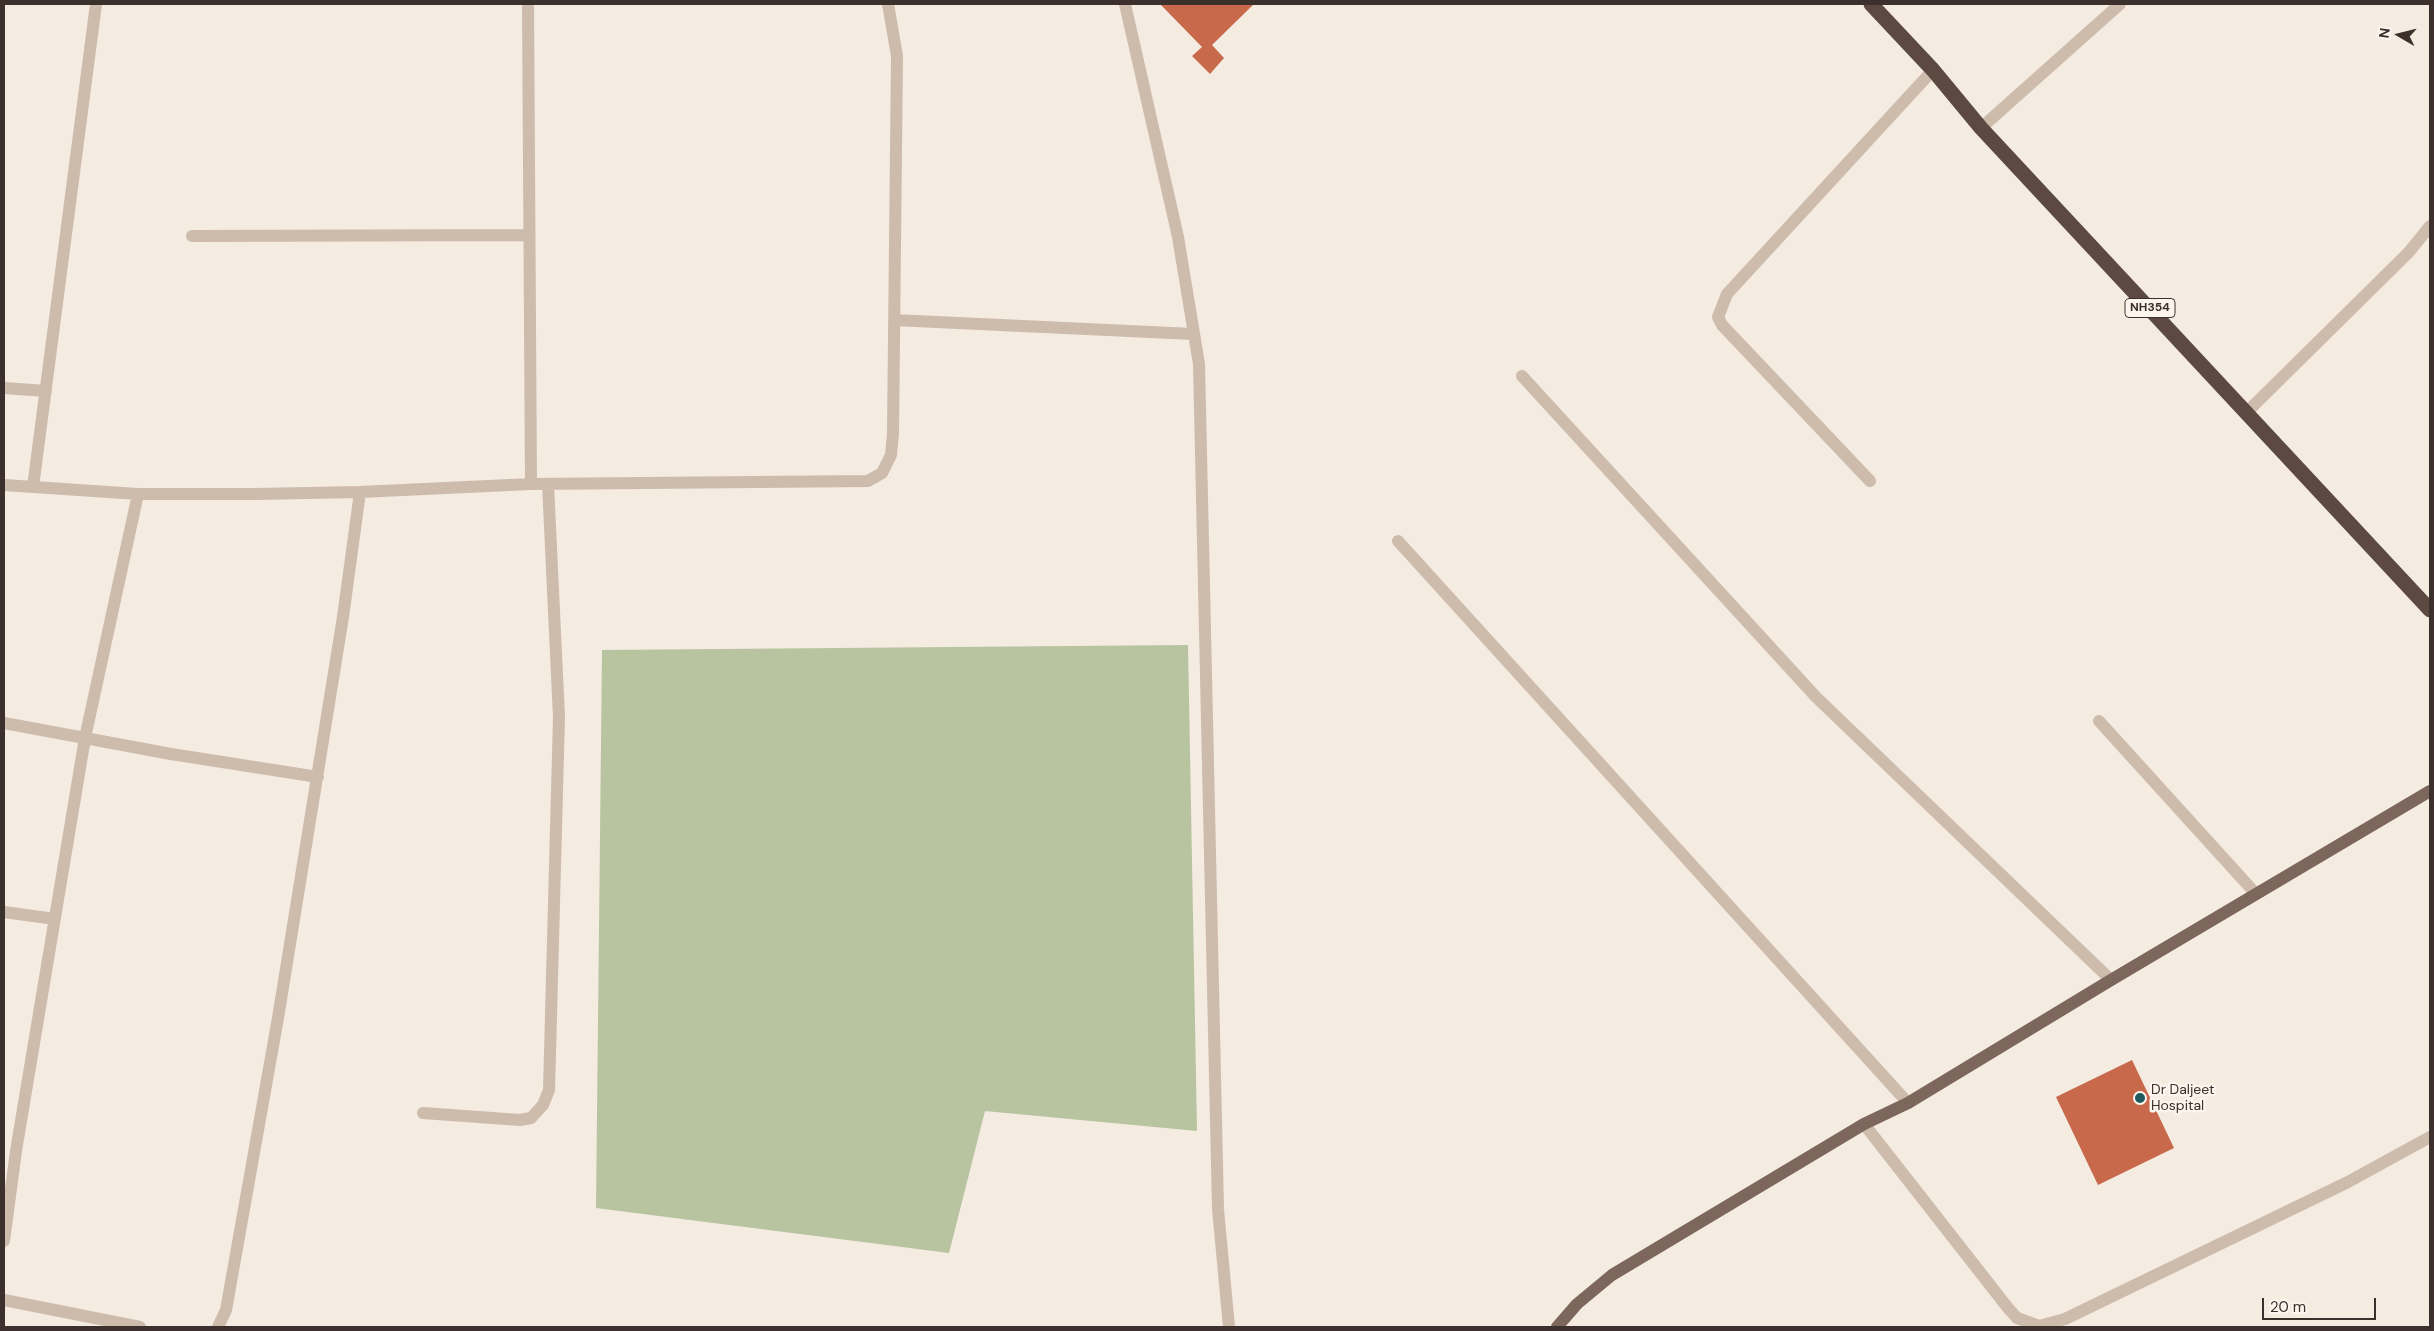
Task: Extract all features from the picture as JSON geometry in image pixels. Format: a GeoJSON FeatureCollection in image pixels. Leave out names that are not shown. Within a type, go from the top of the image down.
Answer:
{"type":"FeatureCollection","features":[{"type":"Feature","properties":{"kind":"highway","name":"NH354"},"geometry":{"type":"LineString","coordinates":[[1871,4],[1933,70],[1981,128],[2430,610]]}},
{"type":"Feature","properties":{"kind":"main road"},"geometry":{"type":"LineString","coordinates":[[1557,1327],[1578,1304],[1612,1275],[1864,1124],[1908,1103],[2430,791]]}},
{"type":"Feature","properties":{"kind":"street"},"geometry":{"type":"LineString","coordinates":[[33,487],[96,4]]}},
{"type":"Feature","properties":{"kind":"street"},"geometry":{"type":"LineString","coordinates":[[528,4],[531,484]]}},
{"type":"Feature","properties":{"kind":"street"},"geometry":{"type":"LineString","coordinates":[[4,485],[138,494],[360,492],[531,484],[868,481],[882,473],[890,455],[893,433],[897,56],[888,4]]}},
{"type":"Feature","properties":{"kind":"street"},"geometry":{"type":"LineString","coordinates":[[1125,4],[1178,237],[1198,364],[1218,1209],[1229,1327]]}},
{"type":"Feature","properties":{"kind":"street"},"geometry":{"type":"LineString","coordinates":[[1981,128],[2120,4]]}},
{"type":"Feature","properties":{"kind":"street"},"geometry":{"type":"LineString","coordinates":[[1870,481],[1722,325],[1718,316],[1720,307],[1727,294],[1933,70]]}},
{"type":"Feature","properties":{"kind":"street"},"geometry":{"type":"LineString","coordinates":[[2247,412],[2409,252],[2430,226]]}},
{"type":"Feature","properties":{"kind":"street"},"geometry":{"type":"LineString","coordinates":[[192,236],[528,235]]}},
{"type":"Feature","properties":{"kind":"street"},"geometry":{"type":"LineString","coordinates":[[894,320],[1193,334]]}},
{"type":"Feature","properties":{"kind":"street"},"geometry":{"type":"LineString","coordinates":[[1522,376],[1816,697],[2111,980]]}},
{"type":"Feature","properties":{"kind":"street"},"geometry":{"type":"LineString","coordinates":[[4,388],[46,391]]}},
{"type":"Feature","properties":{"kind":"street"},"geometry":{"type":"LineString","coordinates":[[424,1113],[520,1120],[532,1118],[543,1106],[549,1090],[558,717],[548,484]]}},
{"type":"Feature","properties":{"kind":"street"},"geometry":{"type":"LineString","coordinates":[[218,1327],[226,1310],[318,777],[360,492]]}},
{"type":"Feature","properties":{"kind":"street"},"geometry":{"type":"LineString","coordinates":[[4,1241],[10,1150],[55,919],[85,738],[138,494]]}},
{"type":"Feature","properties":{"kind":"street"},"geometry":{"type":"LineString","coordinates":[[1398,541],[1908,1103]]}},
{"type":"Feature","properties":{"kind":"street"},"geometry":{"type":"LineString","coordinates":[[2099,721],[2256,894]]}},
{"type":"Feature","properties":{"kind":"street"},"geometry":{"type":"LineString","coordinates":[[4,723],[318,777]]}},
{"type":"Feature","properties":{"kind":"street"},"geometry":{"type":"LineString","coordinates":[[4,912],[55,919]]}},
{"type":"Feature","properties":{"kind":"street"},"geometry":{"type":"LineString","coordinates":[[1864,1124],[2017,1318],[2039,1326],[2065,1319],[2348,1182],[2430,1137]]}},
{"type":"Feature","properties":{"kind":"street"},"geometry":{"type":"LineString","coordinates":[[4,1300],[140,1327]]}},
{"type":"Feature","properties":{"kind":"green space"},"geometry":{"type":"Polygon","coordinates":[[[1188,645],[1197,1131],[985,1111],[949,1253],[596,1208],[602,650],[1188,645]]]}},
{"type":"Feature","properties":{"kind":"building"},"geometry":{"type":"Polygon","coordinates":[[[1160,4],[1254,4],[1212,45],[1224,58],[1210,74],[1192,56],[1202,47],[1160,4]]]}},
{"type":"Feature","properties":{"kind":"building"},"geometry":{"type":"Polygon","coordinates":[[[2132,1060],[2174,1148],[2098,1185],[2056,1097],[2132,1060]]]}},
{"type":"Feature","properties":{"kind":"place","name":"Dr Daljeet Hospital"},"geometry":{"type":"Point","coordinates":[2140,1098]}}]}
